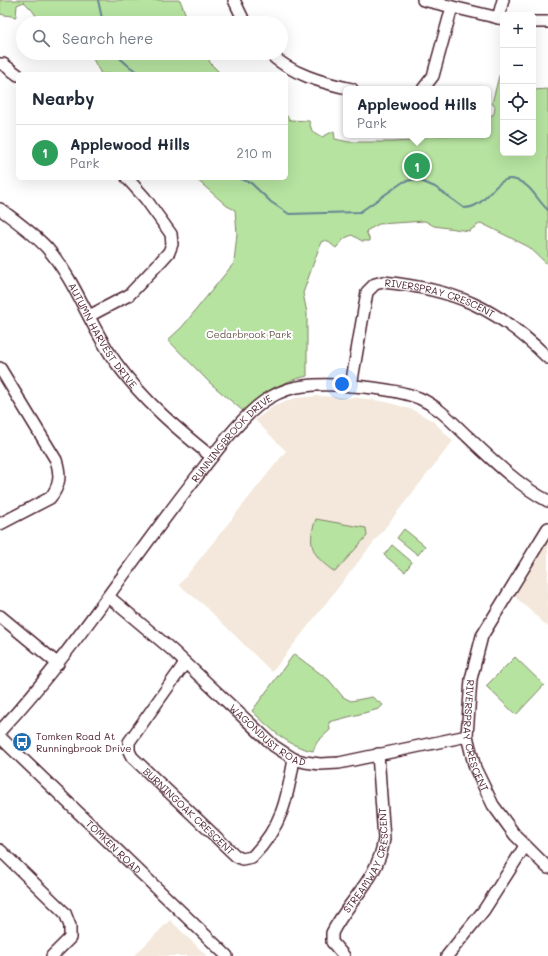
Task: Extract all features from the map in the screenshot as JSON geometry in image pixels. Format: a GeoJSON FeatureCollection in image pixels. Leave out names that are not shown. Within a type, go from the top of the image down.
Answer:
{"type":"FeatureCollection","features":[{"type":"Feature","properties":{"kind":"street"},"geometry":{"type":"LineString","coordinates":[[234,0],[242,16]]}},
{"type":"Feature","properties":{"kind":"street"},"geometry":{"type":"LineString","coordinates":[[423,0],[500,19]]}},
{"type":"Feature","properties":{"kind":"street"},"geometry":{"type":"LineString","coordinates":[[502,12],[504,0]]}},
{"type":"Feature","properties":{"kind":"street"},"geometry":{"type":"LineString","coordinates":[[425,86],[433,76],[437,66],[452,7]]}},
{"type":"Feature","properties":{"kind":"street"},"geometry":{"type":"LineString","coordinates":[[536,22],[548,22]]}},
{"type":"Feature","properties":{"kind":"street"},"geometry":{"type":"LineString","coordinates":[[276,60],[313,79],[343,87]]}},
{"type":"Feature","properties":{"kind":"street"},"geometry":{"type":"LineString","coordinates":[[0,64],[3,64],[16,74]]}},
{"type":"Feature","properties":{"kind":"street"},"geometry":{"type":"LineString","coordinates":[[89,316],[129,295],[169,252],[172,244],[171,234],[145,198],[129,180]]}},
{"type":"Feature","properties":{"kind":"street","name":"AUTUMN HARVEST DRIVE"},"geometry":{"type":"LineString","coordinates":[[0,209],[46,248],[63,270],[103,343],[138,390],[173,426],[212,457]]}},
{"type":"Feature","properties":{"kind":"street","name":"RIVERSPRAY CRESCENT"},"geometry":{"type":"LineString","coordinates":[[352,386],[367,292],[375,284],[383,282],[435,290],[459,297],[480,306],[503,319],[518,330],[548,358]]}},
{"type":"Feature","properties":{"kind":"street"},"geometry":{"type":"LineString","coordinates":[[0,368],[56,460],[59,469],[60,481],[56,491],[50,498],[0,524]]}},
{"type":"Feature","properties":{"kind":"street","name":"RUNNINGBROOK DRIVE"},"geometry":{"type":"LineString","coordinates":[[0,731],[58,664],[108,598],[160,524],[212,457],[255,408],[284,391],[302,386],[352,386],[403,394],[433,405],[444,413],[467,436],[526,487],[548,501]]}},
{"type":"Feature","properties":{"kind":"street","name":"RIVERSPRAY CRESCENT"},"geometry":{"type":"LineString","coordinates":[[548,528],[482,636],[471,680],[468,736],[474,768],[488,797],[504,822],[525,846],[548,868]]}},
{"type":"Feature","properties":{"kind":"street","name":"WAGONDUST ROAD"},"geometry":{"type":"LineString","coordinates":[[108,598],[172,650],[274,746],[294,759],[305,762],[328,764],[468,736]]}},
{"type":"Feature","properties":{"kind":"street"},"geometry":{"type":"LineString","coordinates":[[0,616],[58,664]]}},
{"type":"Feature","properties":{"kind":"street","name":"BURNINGOAK CRESCENT"},"geometry":{"type":"LineString","coordinates":[[185,663],[129,742],[129,751],[132,757],[236,856],[242,859],[252,857],[278,822],[288,796],[294,759]]}},
{"type":"Feature","properties":{"kind":"street","name":"TOMKEN ROAD"},"geometry":{"type":"LineString","coordinates":[[0,737],[227,956]]}},
{"type":"Feature","properties":{"kind":"street","name":"STREAMWAY CRESCENT"},"geometry":{"type":"LineString","coordinates":[[344,956],[332,942],[332,934],[373,873],[382,853],[384,821],[378,754]]}},
{"type":"Feature","properties":{"kind":"street"},"geometry":{"type":"LineString","coordinates":[[447,956],[484,910],[525,846]]}},
{"type":"Feature","properties":{"kind":"street"},"geometry":{"type":"LineString","coordinates":[[0,850],[65,912],[70,926],[70,938],[52,956]]}},
{"type":"Feature","properties":{"kind":"shaded area"},"geometry":{"type":"Polygon","coordinates":[[[318,396],[359,398],[387,402],[413,410],[433,421],[453,441],[272,672],[205,606],[179,585],[286,451],[255,420],[274,406],[295,398],[318,396]]]}},
{"type":"Feature","properties":{"kind":"shaded area"},"geometry":{"type":"Polygon","coordinates":[[[548,538],[548,627],[511,593],[548,538]]]}},
{"type":"Feature","properties":{"kind":"shaded area"},"geometry":{"type":"Polygon","coordinates":[[[170,920],[207,956],[134,956],[170,920]]]}},
{"type":"Feature","properties":{"kind":"green space"},"geometry":{"type":"Polygon","coordinates":[[[0,0],[180,0],[186,16],[36,16],[24,2],[17,5],[16,17],[0,14],[0,0]]]}},
{"type":"Feature","properties":{"kind":"green space"},"geometry":{"type":"Polygon","coordinates":[[[94,60],[209,60],[219,72],[100,72],[94,60]]]}},
{"type":"Feature","properties":{"kind":"green space","name":"Cedarbrook Park"},"geometry":{"type":"Polygon","coordinates":[[[500,74],[500,156],[536,156],[536,90],[548,89],[548,265],[529,247],[481,223],[469,231],[434,226],[425,221],[379,224],[366,231],[370,241],[362,241],[352,235],[345,238],[336,248],[326,240],[321,242],[303,293],[307,313],[307,376],[289,381],[272,389],[243,411],[210,383],[168,340],[182,327],[234,263],[237,233],[235,210],[227,206],[197,180],[288,180],[288,118],[290,120],[309,121],[312,131],[322,137],[334,131],[335,139],[349,142],[413,141],[420,138],[491,138],[491,116],[494,114],[495,107],[492,103],[500,74]]]}},
{"type":"Feature","properties":{"kind":"green space"},"geometry":{"type":"Polygon","coordinates":[[[316,519],[366,528],[367,536],[335,572],[321,561],[314,550],[312,536],[316,519]]]}},
{"type":"Feature","properties":{"kind":"green space"},"geometry":{"type":"Polygon","coordinates":[[[404,529],[425,546],[418,555],[397,538],[404,529]]]}},
{"type":"Feature","properties":{"kind":"green space"},"geometry":{"type":"Polygon","coordinates":[[[392,545],[412,562],[405,572],[384,555],[392,545]]]}},
{"type":"Feature","properties":{"kind":"green space"},"geometry":{"type":"Polygon","coordinates":[[[294,654],[329,680],[343,697],[351,701],[372,697],[383,705],[379,709],[329,722],[330,730],[317,742],[313,751],[304,749],[287,741],[252,711],[294,654]]]}},
{"type":"Feature","properties":{"kind":"green space"},"geometry":{"type":"Polygon","coordinates":[[[515,657],[544,685],[516,715],[486,686],[515,657]]]}},
{"type":"Feature","properties":{"kind":"waterway"},"geometry":{"type":"LineString","coordinates":[[98,0],[101,16]]}},
{"type":"Feature","properties":{"kind":"waterway"},"geometry":{"type":"LineString","coordinates":[[122,60],[138,72]]}},
{"type":"Feature","properties":{"kind":"waterway"},"geometry":{"type":"LineString","coordinates":[[243,180],[251,183],[271,202],[289,214],[360,212],[403,182],[416,179],[435,187],[464,208],[474,206],[482,201],[501,182],[508,179],[516,180],[527,186],[548,210]]}},
{"type":"Feature","properties":{"kind":"place","name":"Applewood Hills"},"geometry":{"type":"Point","coordinates":[417,166]}},
{"type":"Feature","properties":{"kind":"place","name":"Tomken Road At Runningbrook Drive"},"geometry":{"type":"Point","coordinates":[22,742]}}]}
